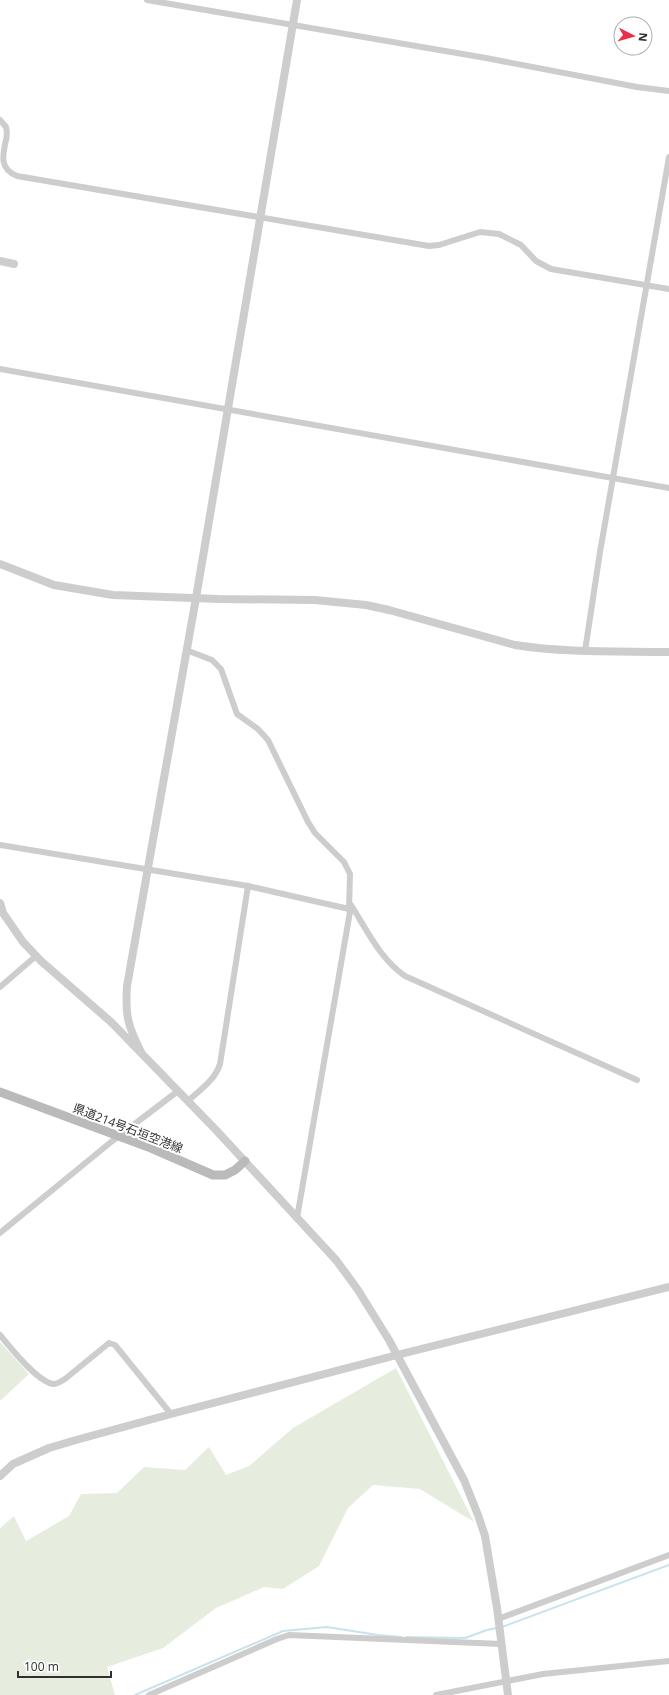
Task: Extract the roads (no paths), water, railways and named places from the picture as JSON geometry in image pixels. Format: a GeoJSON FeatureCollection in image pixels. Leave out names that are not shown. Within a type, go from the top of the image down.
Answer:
{"type":"FeatureCollection","features":[{"type":"Feature","properties":{"kind":"main road","name":"県道214号石垣空港線"},"geometry":{"type":"LineString","coordinates":[[0,1092],[119,1136],[213,1175],[225,1175],[235,1170],[245,1161]]}},
{"type":"Feature","properties":{"kind":"street"},"geometry":{"type":"LineString","coordinates":[[147,0],[669,91]]}},
{"type":"Feature","properties":{"kind":"street"},"geometry":{"type":"LineString","coordinates":[[141,1052],[130,1028],[126,1003],[127,986],[196,598],[297,0]]}},
{"type":"Feature","properties":{"kind":"street"},"geometry":{"type":"LineString","coordinates":[[0,120],[6,127],[7,138],[0,159],[2,168],[9,173],[62,184],[428,246],[439,245],[480,232],[499,234],[521,245],[536,261],[551,269],[669,289]]}},
{"type":"Feature","properties":{"kind":"street"},"geometry":{"type":"LineString","coordinates":[[585,651],[600,552],[669,157]]}},
{"type":"Feature","properties":{"kind":"street"},"geometry":{"type":"LineString","coordinates":[[0,261],[14,264]]}},
{"type":"Feature","properties":{"kind":"street"},"geometry":{"type":"LineString","coordinates":[[0,369],[669,488]]}},
{"type":"Feature","properties":{"kind":"street"},"geometry":{"type":"LineString","coordinates":[[0,564],[40,580],[80,591],[113,596],[338,601],[389,610],[515,645],[558,650],[669,652]]}},
{"type":"Feature","properties":{"kind":"street"},"geometry":{"type":"LineString","coordinates":[[186,650],[212,660],[221,669],[237,714],[258,729],[268,740],[315,834],[344,862],[350,874],[350,907],[297,1218]]}},
{"type":"Feature","properties":{"kind":"street"},"geometry":{"type":"LineString","coordinates":[[0,845],[248,886],[350,907],[382,955],[394,969],[405,976],[637,1080]]}},
{"type":"Feature","properties":{"kind":"street"},"geometry":{"type":"LineString","coordinates":[[188,1101],[211,1080],[217,1073],[220,1064],[248,886]]}},
{"type":"Feature","properties":{"kind":"street"},"geometry":{"type":"LineString","coordinates":[[1,908],[23,942],[36,956],[111,1022],[141,1052],[245,1161],[336,1260],[358,1290],[397,1355],[464,1480],[486,1536],[508,1695]]}},
{"type":"Feature","properties":{"kind":"street"},"geometry":{"type":"LineString","coordinates":[[0,987],[36,956]]}},
{"type":"Feature","properties":{"kind":"street"},"geometry":{"type":"LineString","coordinates":[[0,1233],[119,1136],[178,1091]]}},
{"type":"Feature","properties":{"kind":"street"},"geometry":{"type":"LineString","coordinates":[[0,1476],[13,1464],[49,1448],[171,1414],[397,1355],[669,1287]]}},
{"type":"Feature","properties":{"kind":"street"},"geometry":{"type":"LineString","coordinates":[[0,1335],[15,1354],[31,1370],[50,1383],[54,1384],[65,1378],[109,1343],[115,1345],[171,1414]]}},
{"type":"Feature","properties":{"kind":"street"},"geometry":{"type":"LineString","coordinates":[[498,1619],[669,1554]]}},
{"type":"Feature","properties":{"kind":"street"},"geometry":{"type":"LineString","coordinates":[[149,1695],[289,1635],[501,1644]]}},
{"type":"Feature","properties":{"kind":"street"},"geometry":{"type":"LineString","coordinates":[[436,1695],[543,1674],[669,1661]]}},
{"type":"Feature","properties":{"kind":"waterway"},"geometry":{"type":"LineString","coordinates":[[502,1627],[669,1565]]}},
{"type":"Feature","properties":{"kind":"waterway"},"geometry":{"type":"LineString","coordinates":[[135,1695],[283,1631],[327,1627],[401,1637]]}},
{"type":"Feature","properties":{"kind":"waterway"},"geometry":{"type":"LineString","coordinates":[[407,1637],[465,1638],[497,1628]]}}]}
